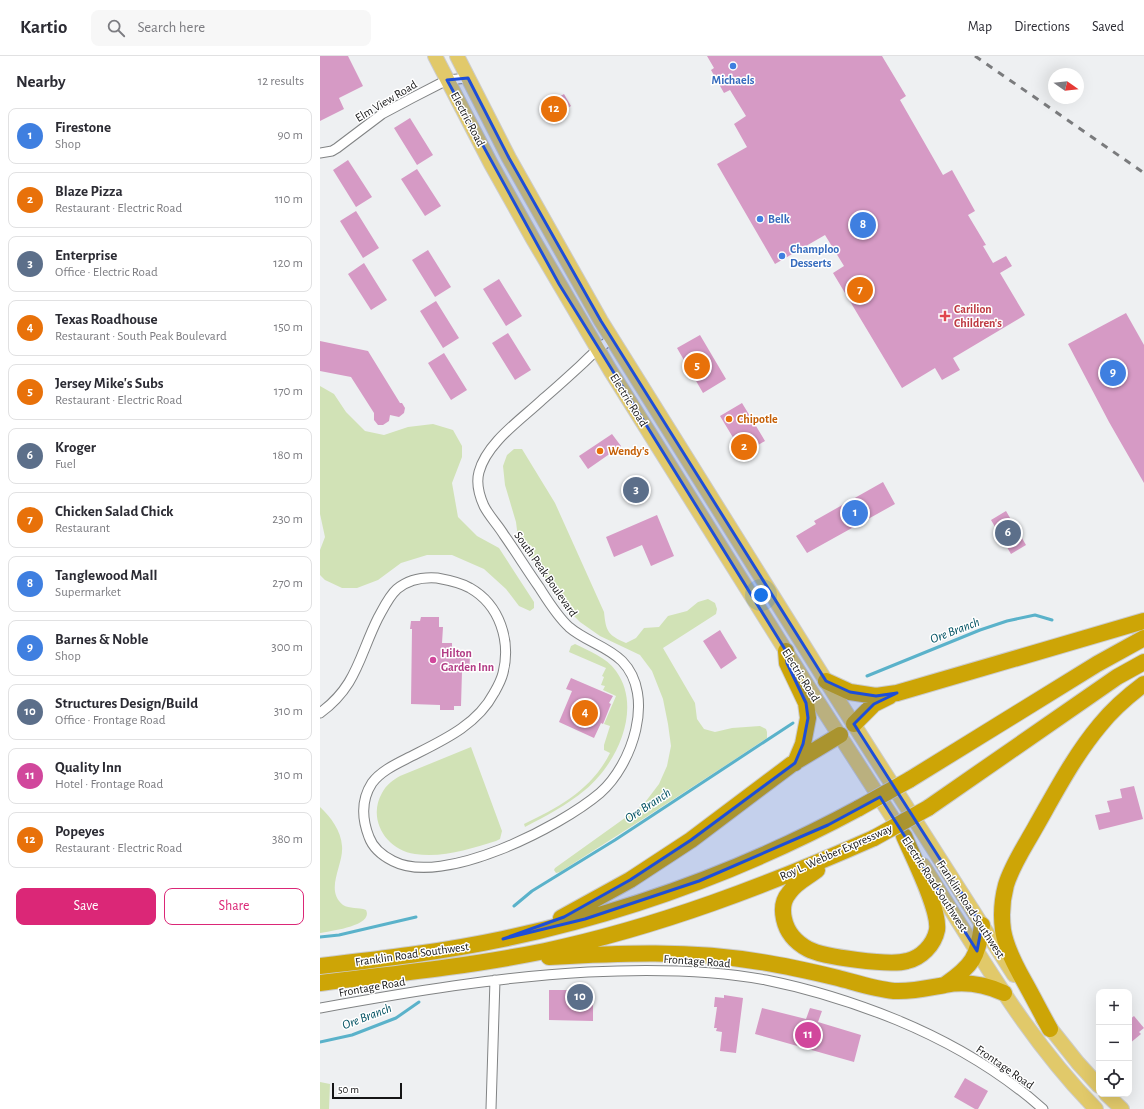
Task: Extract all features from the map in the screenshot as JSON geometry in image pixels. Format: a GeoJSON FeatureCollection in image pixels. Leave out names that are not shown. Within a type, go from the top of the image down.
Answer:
{"type":"FeatureCollection","features":[{"type":"Feature","properties":{"kind":"highway"},"geometry":{"type":"LineString","coordinates":[[826,681],[850,692],[876,696],[897,693],[1144,621]]}},
{"type":"Feature","properties":{"kind":"highway"},"geometry":{"type":"LineString","coordinates":[[503,939],[585,919],[699,882],[828,825],[909,780],[1097,664],[1144,638]]}},
{"type":"Feature","properties":{"kind":"highway"},"geometry":{"type":"LineString","coordinates":[[786,651],[786,663],[806,703],[808,718],[803,744],[795,763]]}},
{"type":"Feature","properties":{"kind":"highway","name":"Roy L. Webber Expressway"},"geometry":{"type":"LineString","coordinates":[[490,961],[545,951],[640,926],[784,876],[874,838],[928,808],[1117,677],[1144,662]]}},
{"type":"Feature","properties":{"kind":"highway"},"geometry":{"type":"LineString","coordinates":[[1050,1029],[1012,960],[1007,945],[1003,931],[1002,918],[1003,900],[1007,884],[1015,864],[1082,748],[1110,713],[1144,684]]}},
{"type":"Feature","properties":{"kind":"highway"},"geometry":{"type":"LineString","coordinates":[[854,724],[874,704],[897,693]]}},
{"type":"Feature","properties":{"kind":"highway"},"geometry":{"type":"LineString","coordinates":[[503,939],[564,917],[630,880],[691,840],[795,763],[840,735]]}},
{"type":"Feature","properties":{"kind":"highway"},"geometry":{"type":"LineString","coordinates":[[833,856],[813,874],[802,879],[791,890],[785,899],[784,916],[790,935],[808,949],[819,953],[896,963],[908,961],[924,952],[935,937],[937,928],[936,916],[932,904],[904,836]]}},
{"type":"Feature","properties":{"kind":"highway"},"geometry":{"type":"LineString","coordinates":[[946,984],[966,969],[977,951],[982,925]]}},
{"type":"Feature","properties":{"kind":"highway","name":"Franklin Road Southwest"},"geometry":{"type":"LineString","coordinates":[[320,966],[433,952],[503,939]]}},
{"type":"Feature","properties":{"kind":"highway"},"geometry":{"type":"LineString","coordinates":[[490,961],[630,954],[696,955],[761,962],[804,970],[896,991],[919,990],[946,984],[962,983],[982,985],[1004,993]]}},
{"type":"Feature","properties":{"kind":"highway","name":"Franklin Road Southwest"},"geometry":{"type":"LineString","coordinates":[[320,983],[490,961]]}},
{"type":"Feature","properties":{"kind":"main road","name":"Electric Road"},"geometry":{"type":"LineString","coordinates":[[435,56],[491,164],[597,348],[840,735]]}},
{"type":"Feature","properties":{"kind":"main road","name":"Electric Road"},"geometry":{"type":"LineString","coordinates":[[457,56],[509,158],[612,339],[826,681]]}},
{"type":"Feature","properties":{"kind":"main road"},"geometry":{"type":"LineString","coordinates":[[826,681],[854,724],[840,735]]}},
{"type":"Feature","properties":{"kind":"main road","name":"Franklin Road Southwest"},"geometry":{"type":"LineString","coordinates":[[854,724],[1033,1005],[1078,1064],[1096,1083]]}},
{"type":"Feature","properties":{"kind":"main road","name":"Electric Road Southwest"},"geometry":{"type":"LineString","coordinates":[[840,735],[1004,993]]}},
{"type":"Feature","properties":{"kind":"main road"},"geometry":{"type":"LineString","coordinates":[[1004,993],[1052,1059],[1096,1109]]}},
{"type":"Feature","properties":{"kind":"main road"},"geometry":{"type":"LineString","coordinates":[[1109,1097],[1121,1109]]}},
{"type":"Feature","properties":{"kind":"street","name":"Elm View Road"},"geometry":{"type":"LineString","coordinates":[[320,153],[332,151],[382,114],[447,80],[468,78]]}},
{"type":"Feature","properties":{"kind":"street","name":"South Peak Boulevard"},"geometry":{"type":"LineString","coordinates":[[320,713],[332,704],[349,684],[384,606],[396,590],[412,580],[430,578],[450,580],[469,587],[485,599],[498,616],[504,637],[506,658],[502,679],[490,700],[476,717],[459,731],[387,768],[373,782],[364,802],[364,823],[370,842],[384,856],[401,865],[422,868],[448,865],[478,858],[518,843],[560,821],[601,793],[622,766],[635,736],[639,705],[634,680],[623,662],[603,647],[585,638],[568,626],[551,606],[501,530],[485,509],[479,492],[478,475],[484,458],[499,439],[582,365],[597,348],[612,339]]}},
{"type":"Feature","properties":{"kind":"street","name":"Frontage Road"},"geometry":{"type":"LineString","coordinates":[[320,1008],[459,984],[558,974],[650,970],[692,972],[765,980],[838,998],[915,1028],[976,1060],[1004,1078],[1043,1109]]}},
{"type":"Feature","properties":{"kind":"street"},"geometry":{"type":"LineString","coordinates":[[491,1109],[495,980]]}},
{"type":"Feature","properties":{"kind":"highlighted area"},"geometry":{"type":"Polygon","coordinates":[[[468,78],[509,158],[601,321],[826,681],[850,692],[876,696],[897,693],[874,704],[854,724],[982,925],[977,951],[880,797],[828,825],[699,881],[585,919],[503,939],[564,917],[630,880],[691,840],[795,763],[803,744],[808,718],[806,703],[787,663],[786,651],[559,284],[447,80],[468,78]]]}},
{"type":"Feature","properties":{"kind":"green space"},"geometry":{"type":"Polygon","coordinates":[[[320,386],[334,394],[346,412],[365,431],[384,435],[408,427],[433,424],[453,430],[462,446],[462,457],[452,483],[458,517],[477,536],[499,548],[534,602],[534,608],[530,611],[519,606],[506,589],[484,569],[452,555],[427,555],[401,563],[378,580],[357,588],[342,588],[325,580],[320,575],[320,550],[325,537],[320,514],[320,386]]]}},
{"type":"Feature","properties":{"kind":"green space"},"geometry":{"type":"Polygon","coordinates":[[[514,449],[522,449],[555,503],[604,612],[609,632],[615,638],[626,643],[636,638],[644,628],[659,627],[668,616],[687,611],[698,602],[708,599],[715,603],[717,609],[716,614],[663,648],[695,703],[697,719],[704,729],[715,732],[732,728],[760,726],[766,729],[767,732],[767,738],[612,839],[560,872],[556,873],[554,870],[555,868],[643,805],[659,784],[667,766],[671,746],[663,699],[652,671],[640,655],[600,636],[580,622],[564,606],[518,538],[516,522],[505,485],[503,466],[507,455],[514,449]]]}},
{"type":"Feature","properties":{"kind":"green space"},"geometry":{"type":"Polygon","coordinates":[[[575,644],[597,655],[612,666],[624,686],[627,702],[623,735],[616,751],[597,779],[585,790],[564,805],[525,827],[524,824],[550,811],[574,796],[594,777],[603,766],[610,753],[604,750],[604,745],[610,726],[604,724],[616,696],[603,690],[605,686],[601,685],[604,677],[602,676],[606,668],[569,652],[571,646],[575,644]]]}},
{"type":"Feature","properties":{"kind":"green space"},"geometry":{"type":"Polygon","coordinates":[[[471,747],[502,831],[500,839],[466,850],[436,855],[415,854],[405,851],[388,840],[378,823],[377,813],[378,803],[382,793],[392,781],[400,776],[471,747]]]}},
{"type":"Feature","properties":{"kind":"green space"},"geometry":{"type":"Polygon","coordinates":[[[320,807],[335,825],[341,840],[342,853],[335,885],[335,892],[338,899],[345,906],[366,910],[367,916],[358,924],[350,927],[320,933],[320,807]]]}},
{"type":"Feature","properties":{"kind":"green space"},"geometry":{"type":"Polygon","coordinates":[[[320,1082],[330,1084],[329,1109],[320,1109],[320,1082]]]}},
{"type":"Feature","properties":{"kind":"building"},"geometry":{"type":"Polygon","coordinates":[[[320,56],[348,56],[363,86],[339,98],[344,109],[320,121],[320,56]]]}},
{"type":"Feature","properties":{"kind":"building"},"geometry":{"type":"Polygon","coordinates":[[[707,56],[882,56],[906,96],[900,100],[943,175],[952,170],[975,211],[968,215],[986,245],[983,246],[993,263],[1006,256],[1012,266],[1000,273],[1025,315],[953,358],[960,370],[942,380],[935,368],[902,388],[833,273],[844,266],[825,235],[775,264],[717,164],[747,147],[734,124],[746,116],[730,90],[724,93],[711,70],[714,68],[707,56]]]}},
{"type":"Feature","properties":{"kind":"building"},"geometry":{"type":"Polygon","coordinates":[[[564,94],[571,106],[545,121],[540,110],[564,94]]]}},
{"type":"Feature","properties":{"kind":"building"},"geometry":{"type":"Polygon","coordinates":[[[410,118],[433,155],[417,165],[394,128],[410,118]]]}},
{"type":"Feature","properties":{"kind":"building"},"geometry":{"type":"Polygon","coordinates":[[[348,160],[372,197],[356,207],[333,170],[348,160]]]}},
{"type":"Feature","properties":{"kind":"building"},"geometry":{"type":"Polygon","coordinates":[[[417,169],[441,206],[425,216],[401,179],[417,169]]]}},
{"type":"Feature","properties":{"kind":"building"},"geometry":{"type":"Polygon","coordinates":[[[356,211],[379,248],[363,258],[340,221],[356,211]]]}},
{"type":"Feature","properties":{"kind":"building"},"geometry":{"type":"Polygon","coordinates":[[[428,250],[451,287],[435,297],[412,260],[428,250]]]}},
{"type":"Feature","properties":{"kind":"building"},"geometry":{"type":"Polygon","coordinates":[[[364,263],[387,300],[371,310],[348,274],[364,263]]]}},
{"type":"Feature","properties":{"kind":"building"},"geometry":{"type":"Polygon","coordinates":[[[499,279],[522,316],[506,326],[483,289],[499,279]]]}},
{"type":"Feature","properties":{"kind":"building"},"geometry":{"type":"Polygon","coordinates":[[[436,301],[459,338],[443,348],[420,311],[436,301]]]}},
{"type":"Feature","properties":{"kind":"building"},"geometry":{"type":"Polygon","coordinates":[[[1126,313],[1144,345],[1144,483],[1109,422],[1068,344],[1126,313]]]}},
{"type":"Feature","properties":{"kind":"building"},"geometry":{"type":"Polygon","coordinates":[[[508,333],[531,370],[515,380],[492,343],[508,333]]]}},
{"type":"Feature","properties":{"kind":"building"},"geometry":{"type":"Polygon","coordinates":[[[700,335],[726,379],[703,393],[677,348],[700,335]]]}},
{"type":"Feature","properties":{"kind":"building"},"geometry":{"type":"Polygon","coordinates":[[[320,341],[368,351],[400,403],[402,403],[405,408],[404,413],[399,417],[390,415],[389,421],[383,425],[378,425],[374,420],[374,413],[351,377],[320,371],[320,341]]]}},
{"type":"Feature","properties":{"kind":"building"},"geometry":{"type":"Polygon","coordinates":[[[444,353],[467,390],[451,400],[428,363],[444,353]]]}},
{"type":"Feature","properties":{"kind":"building"},"geometry":{"type":"Polygon","coordinates":[[[742,403],[765,441],[743,454],[720,416],[742,403]]]}},
{"type":"Feature","properties":{"kind":"building","name":"Wendy's"},"geometry":{"type":"Polygon","coordinates":[[[612,434],[621,446],[588,469],[579,456],[612,434]]]}},
{"type":"Feature","properties":{"kind":"building"},"geometry":{"type":"Polygon","coordinates":[[[637,477],[647,496],[636,502],[626,483],[637,477]]]}},
{"type":"Feature","properties":{"kind":"building"},"geometry":{"type":"Polygon","coordinates":[[[883,482],[895,504],[807,553],[796,536],[816,524],[814,521],[883,482]]]}},
{"type":"Feature","properties":{"kind":"building"},"geometry":{"type":"Polygon","coordinates":[[[1006,511],[1026,545],[1011,554],[991,520],[1006,511]]]}},
{"type":"Feature","properties":{"kind":"building"},"geometry":{"type":"Polygon","coordinates":[[[657,515],[674,556],[651,566],[642,545],[614,557],[606,537],[657,515]]]}},
{"type":"Feature","properties":{"kind":"building","name":"Hilton Garden Inn"},"geometry":{"type":"Polygon","coordinates":[[[421,617],[439,617],[439,627],[443,627],[442,643],[452,643],[452,650],[456,651],[455,657],[470,657],[469,672],[462,671],[461,706],[454,706],[454,710],[440,710],[440,705],[411,704],[412,629],[410,629],[411,621],[420,621],[421,617]]]}},
{"type":"Feature","properties":{"kind":"building"},"geometry":{"type":"Polygon","coordinates":[[[720,630],[737,658],[721,669],[703,641],[720,630]]]}},
{"type":"Feature","properties":{"kind":"building"},"geometry":{"type":"Polygon","coordinates":[[[571,678],[613,696],[609,703],[611,704],[603,724],[601,723],[594,738],[559,722],[572,691],[566,689],[571,678]]]}},
{"type":"Feature","properties":{"kind":"building"},"geometry":{"type":"Polygon","coordinates":[[[1134,786],[1143,819],[1099,830],[1095,815],[1110,812],[1107,801],[1122,798],[1120,789],[1134,786]]]}},
{"type":"Feature","properties":{"kind":"building"},"geometry":{"type":"Polygon","coordinates":[[[549,990],[585,990],[585,998],[593,998],[593,1021],[549,1020],[549,990]]]}},
{"type":"Feature","properties":{"kind":"building"},"geometry":{"type":"Polygon","coordinates":[[[724,995],[743,998],[736,1053],[720,1051],[722,1032],[716,1031],[717,1028],[714,1028],[717,1007],[714,1007],[715,997],[724,998],[724,995]]]}},
{"type":"Feature","properties":{"kind":"building"},"geometry":{"type":"Polygon","coordinates":[[[762,1008],[806,1019],[810,1008],[822,1011],[818,1022],[861,1035],[854,1062],[755,1034],[762,1008]]]}},
{"type":"Feature","properties":{"kind":"building"},"geometry":{"type":"Polygon","coordinates":[[[1134,1016],[1144,1028],[1139,1032],[1141,1034],[1132,1042],[1132,1025],[1132,1018],[1134,1016]]]}},
{"type":"Feature","properties":{"kind":"building"},"geometry":{"type":"Polygon","coordinates":[[[965,1078],[988,1091],[978,1109],[975,1109],[954,1097],[965,1078]]]}},
{"type":"Feature","properties":{"kind":"waterway","name":"Ore Branch"},"geometry":{"type":"LineString","coordinates":[[867,676],[980,630],[1007,621],[1035,615],[1052,620]]}},
{"type":"Feature","properties":{"kind":"waterway","name":"Ore Branch"},"geometry":{"type":"LineString","coordinates":[[514,906],[532,891],[615,840],[793,723]]}},
{"type":"Feature","properties":{"kind":"waterway"},"geometry":{"type":"LineString","coordinates":[[320,937],[339,935],[416,917]]}},
{"type":"Feature","properties":{"kind":"waterway","name":"Ore Branch"},"geometry":{"type":"LineString","coordinates":[[320,1042],[352,1035],[396,1018],[419,1002]]}},
{"type":"Feature","properties":{"kind":"railway"},"geometry":{"type":"LineString","coordinates":[[975,56],[1144,173]]}},
{"type":"Feature","properties":{"kind":"place","name":"Michaels"},"geometry":{"type":"Point","coordinates":[733,66]}},
{"type":"Feature","properties":{"kind":"place","name":"Popeyes"},"geometry":{"type":"Point","coordinates":[554,109]}},
{"type":"Feature","properties":{"kind":"place","name":"Belk"},"geometry":{"type":"Point","coordinates":[760,219]}},
{"type":"Feature","properties":{"kind":"place","name":"Tanglewood Mall"},"geometry":{"type":"Point","coordinates":[863,225]}},
{"type":"Feature","properties":{"kind":"place","name":"Champloo Desserts"},"geometry":{"type":"Point","coordinates":[782,256]}},
{"type":"Feature","properties":{"kind":"place","name":"Chicken Salad Chick"},"geometry":{"type":"Point","coordinates":[860,290]}},
{"type":"Feature","properties":{"kind":"place","name":"Carilion Children's"},"geometry":{"type":"Point","coordinates":[945,316]}},
{"type":"Feature","properties":{"kind":"place","name":"Jersey Mike's Subs"},"geometry":{"type":"Point","coordinates":[697,366]}},
{"type":"Feature","properties":{"kind":"place","name":"Barnes & Noble"},"geometry":{"type":"Point","coordinates":[1113,373]}},
{"type":"Feature","properties":{"kind":"place","name":"Chipotle"},"geometry":{"type":"Point","coordinates":[729,419]}},
{"type":"Feature","properties":{"kind":"place","name":"Blaze Pizza"},"geometry":{"type":"Point","coordinates":[744,447]}},
{"type":"Feature","properties":{"kind":"place","name":"Wendy's"},"geometry":{"type":"Point","coordinates":[600,451]}},
{"type":"Feature","properties":{"kind":"place","name":"Enterprise"},"geometry":{"type":"Point","coordinates":[636,490]}},
{"type":"Feature","properties":{"kind":"place","name":"Firestone"},"geometry":{"type":"Point","coordinates":[855,513]}},
{"type":"Feature","properties":{"kind":"place","name":"Kroger"},"geometry":{"type":"Point","coordinates":[1008,533]}},
{"type":"Feature","properties":{"kind":"place","name":"Hilton Garden Inn"},"geometry":{"type":"Point","coordinates":[433,660]}},
{"type":"Feature","properties":{"kind":"place","name":"Texas Roadhouse"},"geometry":{"type":"Point","coordinates":[585,713]}},
{"type":"Feature","properties":{"kind":"place","name":"Structures Design/Build"},"geometry":{"type":"Point","coordinates":[580,997]}},
{"type":"Feature","properties":{"kind":"place","name":"Quality Inn"},"geometry":{"type":"Point","coordinates":[808,1035]}}]}
